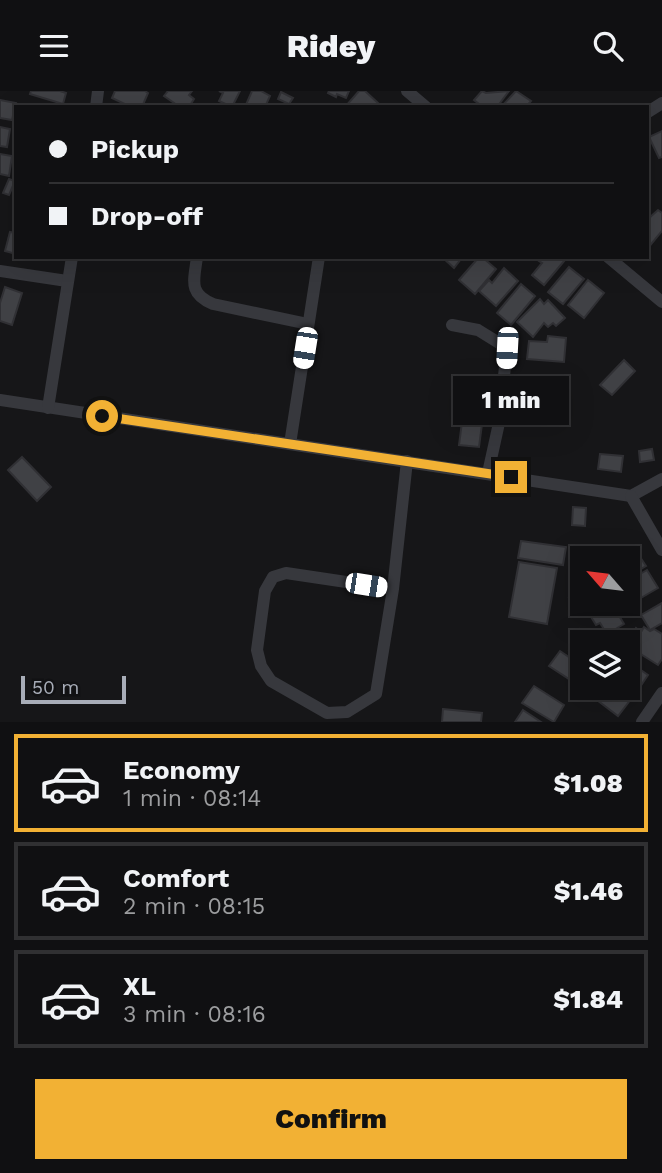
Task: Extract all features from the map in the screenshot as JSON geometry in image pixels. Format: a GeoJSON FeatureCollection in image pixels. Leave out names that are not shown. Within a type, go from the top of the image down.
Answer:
{"type":"FeatureCollection","features":[{"type":"Feature","properties":{"kind":"street"},"geometry":{"type":"LineString","coordinates":[[407,91],[424,105]]}},
{"type":"Feature","properties":{"kind":"street"},"geometry":{"type":"LineString","coordinates":[[48,408],[72,259]]}},
{"type":"Feature","properties":{"kind":"street"},"geometry":{"type":"LineString","coordinates":[[197,259],[194,287],[200,299],[309,324]]}},
{"type":"Feature","properties":{"kind":"street"},"geometry":{"type":"LineString","coordinates":[[290,444],[319,259]]}},
{"type":"Feature","properties":{"kind":"street"},"geometry":{"type":"LineString","coordinates":[[610,259],[662,302]]}},
{"type":"Feature","properties":{"kind":"street"},"geometry":{"type":"LineString","coordinates":[[0,271],[67,281]]}},
{"type":"Feature","properties":{"kind":"street"},"geometry":{"type":"LineString","coordinates":[[452,325],[478,330],[507,348],[499,423],[488,474]]}},
{"type":"Feature","properties":{"kind":"street"},"geometry":{"type":"LineString","coordinates":[[0,400],[631,496],[662,479]]}},
{"type":"Feature","properties":{"kind":"street"},"geometry":{"type":"LineString","coordinates":[[393,589],[286,573],[273,577],[265,591],[257,650],[261,666],[271,681],[327,712],[348,712],[376,694],[393,589],[407,461]]}},
{"type":"Feature","properties":{"kind":"street"},"geometry":{"type":"LineString","coordinates":[[631,496],[662,550]]}},
{"type":"Feature","properties":{"kind":"street"},"geometry":{"type":"LineString","coordinates":[[642,722],[662,692]]}},
{"type":"Feature","properties":{"kind":"building"},"geometry":{"type":"Polygon","coordinates":[[[31,91],[66,93],[63,104],[30,94],[31,91]]]}},
{"type":"Feature","properties":{"kind":"building"},"geometry":{"type":"Polygon","coordinates":[[[115,91],[148,93],[143,105],[127,105],[112,98],[115,91]]]}},
{"type":"Feature","properties":{"kind":"building"},"geometry":{"type":"Polygon","coordinates":[[[168,91],[192,91],[189,95],[194,99],[190,105],[177,105],[164,96],[168,91]]]}},
{"type":"Feature","properties":{"kind":"building"},"geometry":{"type":"Polygon","coordinates":[[[219,91],[240,91],[233,105],[219,101],[223,93],[219,91]]]}},
{"type":"Feature","properties":{"kind":"building"},"geometry":{"type":"Polygon","coordinates":[[[252,91],[261,91],[270,96],[266,105],[246,105],[252,91]]]}},
{"type":"Feature","properties":{"kind":"building"},"geometry":{"type":"Polygon","coordinates":[[[349,91],[346,98],[337,94],[336,97],[328,93],[349,91]]]}},
{"type":"Feature","properties":{"kind":"building"},"geometry":{"type":"Polygon","coordinates":[[[359,91],[365,91],[379,104],[378,105],[347,105],[359,91]]]}},
{"type":"Feature","properties":{"kind":"building"},"geometry":{"type":"Polygon","coordinates":[[[482,91],[509,91],[498,105],[480,105],[474,100],[482,91]]]}},
{"type":"Feature","properties":{"kind":"building"},"geometry":{"type":"Polygon","coordinates":[[[516,91],[531,101],[528,105],[503,105],[516,91]]]}},
{"type":"Feature","properties":{"kind":"building"},"geometry":{"type":"Polygon","coordinates":[[[281,92],[293,98],[289,104],[278,99],[281,92]]]}},
{"type":"Feature","properties":{"kind":"building"},"geometry":{"type":"Polygon","coordinates":[[[0,100],[16,103],[12,120],[0,118],[0,100]]]}},
{"type":"Feature","properties":{"kind":"building"},"geometry":{"type":"Polygon","coordinates":[[[0,127],[10,129],[7,147],[0,146],[0,127]]]}},
{"type":"Feature","properties":{"kind":"building"},"geometry":{"type":"Polygon","coordinates":[[[662,131],[662,157],[659,158],[649,137],[662,131]]]}},
{"type":"Feature","properties":{"kind":"building"},"geometry":{"type":"Polygon","coordinates":[[[0,154],[12,156],[9,176],[0,174],[0,154]]]}},
{"type":"Feature","properties":{"kind":"building"},"geometry":{"type":"Polygon","coordinates":[[[9,179],[14,181],[9,195],[3,193],[9,179]]]}},
{"type":"Feature","properties":{"kind":"building"},"geometry":{"type":"Polygon","coordinates":[[[658,210],[662,213],[662,231],[649,247],[649,218],[658,210]]]}},
{"type":"Feature","properties":{"kind":"building"},"geometry":{"type":"Polygon","coordinates":[[[10,232],[14,233],[14,253],[5,251],[10,232]]]}},
{"type":"Feature","properties":{"kind":"building"},"geometry":{"type":"Polygon","coordinates":[[[444,259],[461,259],[454,268],[444,259]]]}},
{"type":"Feature","properties":{"kind":"building"},"geometry":{"type":"Polygon","coordinates":[[[477,259],[484,259],[496,269],[475,294],[459,280],[477,259]]]}},
{"type":"Feature","properties":{"kind":"building"},"geometry":{"type":"Polygon","coordinates":[[[565,260],[544,285],[532,275],[542,263],[539,261],[565,260]]]}},
{"type":"Feature","properties":{"kind":"building"},"geometry":{"type":"Polygon","coordinates":[[[569,267],[584,279],[563,304],[548,292],[569,267]]]}},
{"type":"Feature","properties":{"kind":"building"},"geometry":{"type":"Polygon","coordinates":[[[504,268],[518,281],[496,306],[479,291],[489,280],[492,283],[504,268]]]}},
{"type":"Feature","properties":{"kind":"building"},"geometry":{"type":"Polygon","coordinates":[[[588,280],[604,293],[584,318],[568,305],[588,280]]]}},
{"type":"Feature","properties":{"kind":"building"},"geometry":{"type":"Polygon","coordinates":[[[521,284],[535,296],[511,325],[497,313],[521,284]]]}},
{"type":"Feature","properties":{"kind":"building"},"geometry":{"type":"Polygon","coordinates":[[[5,287],[22,293],[12,325],[0,321],[0,303],[5,287]]]}},
{"type":"Feature","properties":{"kind":"building"},"geometry":{"type":"Polygon","coordinates":[[[540,299],[544,304],[548,300],[565,318],[556,326],[553,323],[548,327],[544,323],[533,337],[517,322],[540,299]]]}},
{"type":"Feature","properties":{"kind":"building"},"geometry":{"type":"Polygon","coordinates":[[[548,336],[566,338],[564,362],[527,359],[529,341],[547,342],[548,336]]]}},
{"type":"Feature","properties":{"kind":"building"},"geometry":{"type":"Polygon","coordinates":[[[624,360],[635,371],[612,395],[600,385],[624,360]]]}},
{"type":"Feature","properties":{"kind":"building"},"geometry":{"type":"Polygon","coordinates":[[[464,406],[484,409],[479,447],[459,445],[464,406]]]}},
{"type":"Feature","properties":{"kind":"building"},"geometry":{"type":"Polygon","coordinates":[[[652,449],[654,460],[640,462],[639,451],[652,449]]]}},
{"type":"Feature","properties":{"kind":"building"},"geometry":{"type":"Polygon","coordinates":[[[600,454],[623,456],[621,472],[598,469],[600,454]]]}},
{"type":"Feature","properties":{"kind":"building"},"geometry":{"type":"Polygon","coordinates":[[[22,457],[51,487],[37,501],[8,470],[22,457]]]}},
{"type":"Feature","properties":{"kind":"building"},"geometry":{"type":"Polygon","coordinates":[[[573,507],[586,508],[585,526],[572,525],[573,507]]]}},
{"type":"Feature","properties":{"kind":"building"},"geometry":{"type":"Polygon","coordinates":[[[521,541],[566,547],[563,565],[518,558],[521,541]]]}},
{"type":"Feature","properties":{"kind":"building"},"geometry":{"type":"Polygon","coordinates":[[[640,557],[646,566],[640,570],[640,557]]]}},
{"type":"Feature","properties":{"kind":"building"},"geometry":{"type":"Polygon","coordinates":[[[519,562],[557,568],[547,624],[509,617],[519,562]]]}},
{"type":"Feature","properties":{"kind":"building"},"geometry":{"type":"Polygon","coordinates":[[[647,570],[658,588],[640,598],[640,574],[647,570]]]}},
{"type":"Feature","properties":{"kind":"building"},"geometry":{"type":"Polygon","coordinates":[[[662,603],[662,623],[650,630],[641,615],[662,603]]]}},
{"type":"Feature","properties":{"kind":"building"},"geometry":{"type":"Polygon","coordinates":[[[590,616],[619,616],[624,624],[614,630],[604,630],[600,623],[596,625],[590,616]]]}},
{"type":"Feature","properties":{"kind":"building"},"geometry":{"type":"Polygon","coordinates":[[[644,627],[662,634],[662,659],[658,665],[640,654],[641,632],[644,627]]]}},
{"type":"Feature","properties":{"kind":"building"},"geometry":{"type":"Polygon","coordinates":[[[560,651],[570,658],[570,678],[569,679],[549,666],[560,651]]]}},
{"type":"Feature","properties":{"kind":"building"},"geometry":{"type":"Polygon","coordinates":[[[640,669],[648,675],[640,687],[640,669]]]}},
{"type":"Feature","properties":{"kind":"building"},"geometry":{"type":"Polygon","coordinates":[[[534,686],[564,705],[554,722],[522,703],[534,686]]]}},
{"type":"Feature","properties":{"kind":"building"},"geometry":{"type":"Polygon","coordinates":[[[597,700],[630,700],[618,716],[597,700]]]}},
{"type":"Feature","properties":{"kind":"building"},"geometry":{"type":"Polygon","coordinates":[[[443,709],[482,713],[481,722],[442,722],[443,709]]]}},
{"type":"Feature","properties":{"kind":"building"},"geometry":{"type":"Polygon","coordinates":[[[523,710],[541,722],[515,722],[523,710]]]}},
{"type":"Feature","properties":{"kind":"route"},"geometry":{"type":"LineString","coordinates":[[102,416],[511,477]]}}]}
